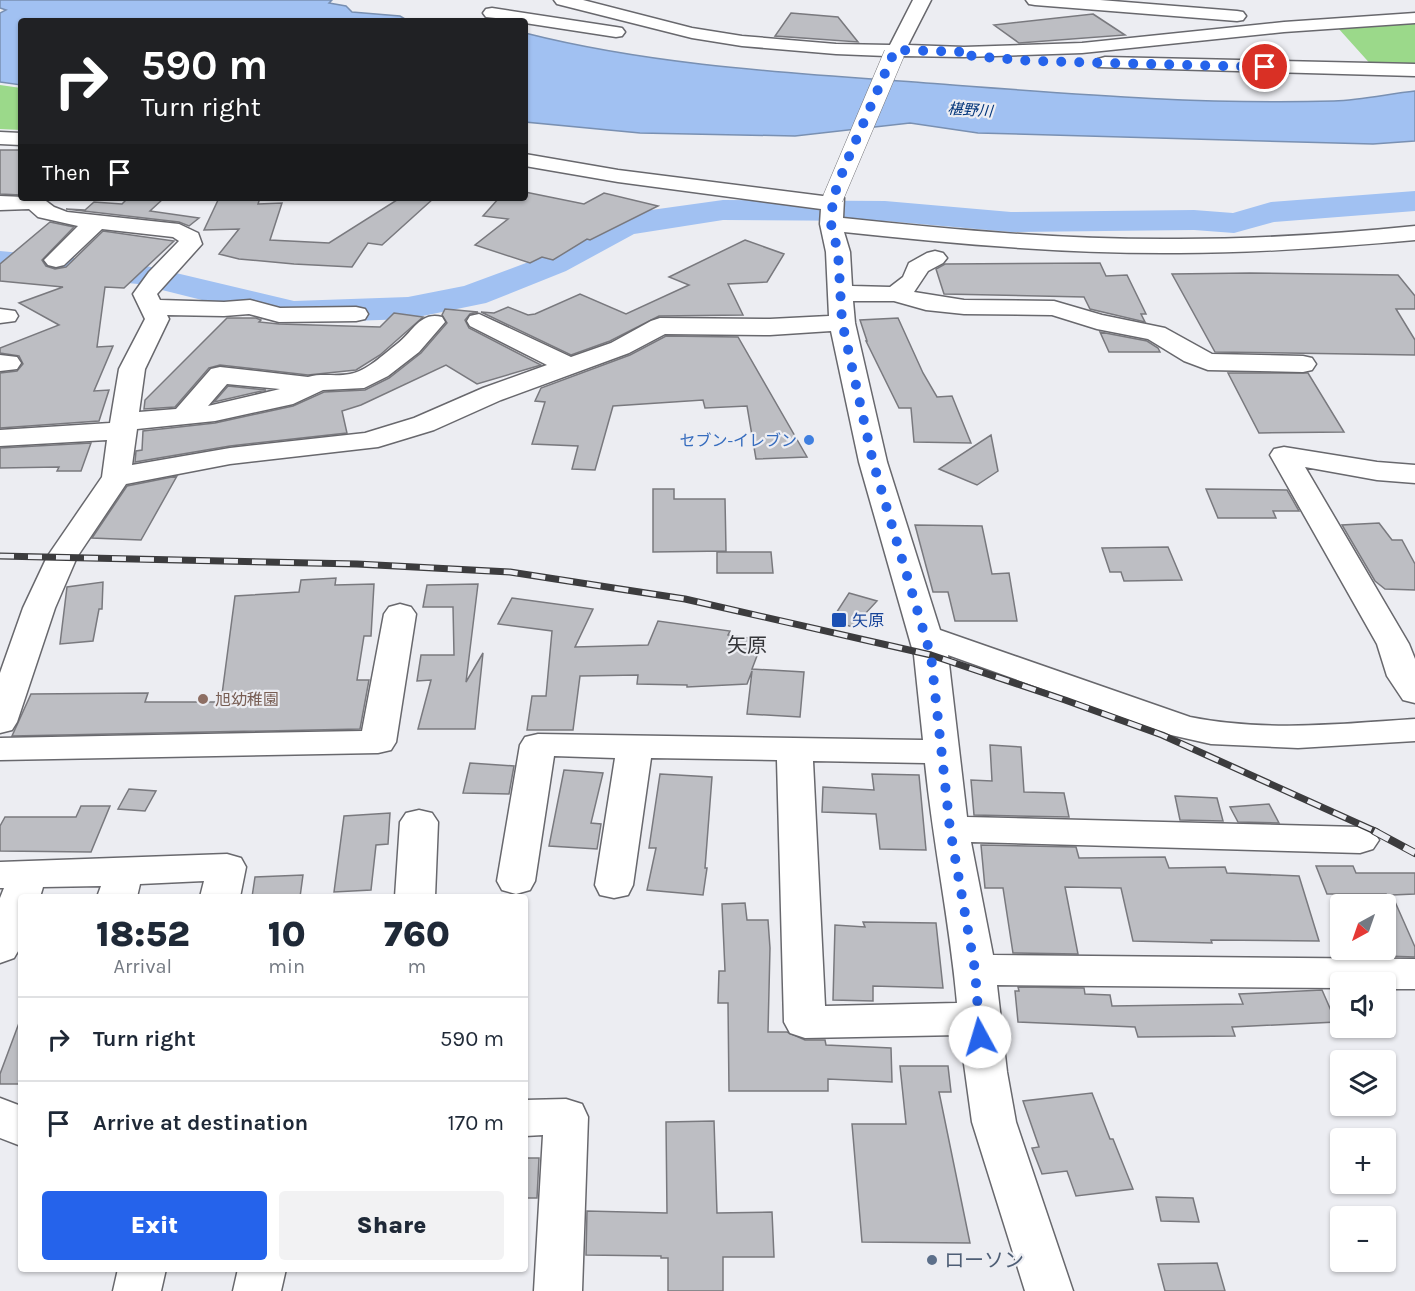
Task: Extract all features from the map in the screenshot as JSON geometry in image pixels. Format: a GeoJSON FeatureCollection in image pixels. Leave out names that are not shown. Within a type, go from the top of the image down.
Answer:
{"type":"FeatureCollection","features":[{"type":"Feature","properties":{"kind":"street"},"geometry":{"type":"LineString","coordinates":[[563,0],[692,33],[742,41],[894,52],[1082,48],[1284,27],[1415,18]]}},
{"type":"Feature","properties":{"kind":"street"},"geometry":{"type":"LineString","coordinates":[[922,0],[894,52],[850,152],[833,209],[838,252],[839,292],[842,322],[873,462],[925,636],[936,689],[950,829],[975,970],[978,1019],[994,1122],[1049,1291]]}},
{"type":"Feature","properties":{"kind":"street"},"geometry":{"type":"LineString","coordinates":[[1035,0],[1271,19],[1284,27]]}},
{"type":"Feature","properties":{"kind":"street"},"geometry":{"type":"LineString","coordinates":[[492,13],[526,18]]}},
{"type":"Feature","properties":{"kind":"street"},"geometry":{"type":"LineString","coordinates":[[528,18],[687,42],[867,61],[1032,66],[1041,61]]}},
{"type":"Feature","properties":{"kind":"street"},"geometry":{"type":"LineString","coordinates":[[804,47],[816,30]]}},
{"type":"Feature","properties":{"kind":"street"},"geometry":{"type":"LineString","coordinates":[[964,52],[962,55],[1041,61],[1415,70]]}},
{"type":"Feature","properties":{"kind":"street"},"geometry":{"type":"LineString","coordinates":[[0,138],[18,139]]}},
{"type":"Feature","properties":{"kind":"street"},"geometry":{"type":"LineString","coordinates":[[528,161],[1016,240],[1142,246],[1342,240],[1415,233]]}},
{"type":"Feature","properties":{"kind":"street"},"geometry":{"type":"LineString","coordinates":[[0,203],[23,201]]}},
{"type":"Feature","properties":{"kind":"street"},"geometry":{"type":"LineString","coordinates":[[0,722],[39,609],[62,557],[116,477],[132,369],[157,319],[145,294],[157,277],[190,244],[190,238],[179,231],[64,218],[46,212],[36,201]]}},
{"type":"Feature","properties":{"kind":"street"},"geometry":{"type":"LineString","coordinates":[[56,260],[96,222]]}},
{"type":"Feature","properties":{"kind":"street"},"geometry":{"type":"LineString","coordinates":[[895,294],[916,276],[917,268],[934,258]]}},
{"type":"Feature","properties":{"kind":"street"},"geometry":{"type":"LineString","coordinates":[[839,292],[895,294],[926,303],[964,307],[1054,308],[1097,322],[1156,333],[1193,356],[1208,362],[1303,364]]}},
{"type":"Feature","properties":{"kind":"street"},"geometry":{"type":"LineString","coordinates":[[151,306],[224,309],[250,307],[279,315],[356,314]]}},
{"type":"Feature","properties":{"kind":"street"},"geometry":{"type":"LineString","coordinates":[[479,321],[569,366]]}},
{"type":"Feature","properties":{"kind":"street"},"geometry":{"type":"LineString","coordinates":[[116,477],[230,456],[368,441],[424,424],[492,394],[620,348],[660,326],[770,327],[842,322]]}},
{"type":"Feature","properties":{"kind":"street"},"geometry":{"type":"LineString","coordinates":[[0,438],[125,426],[215,413],[284,398],[319,382],[355,382],[379,370],[410,347],[427,328],[395,330]]}},
{"type":"Feature","properties":{"kind":"street"},"geometry":{"type":"LineString","coordinates":[[183,418],[220,375],[313,385]]}},
{"type":"Feature","properties":{"kind":"street"},"geometry":{"type":"LineString","coordinates":[[1415,474],[1377,471],[1284,455],[1393,644],[1404,676],[1415,693]]}},
{"type":"Feature","properties":{"kind":"street"},"geometry":{"type":"LineString","coordinates":[[0,749],[378,742],[400,614]]}},
{"type":"Feature","properties":{"kind":"street"},"geometry":{"type":"LineString","coordinates":[[925,636],[1203,732],[1231,737],[1334,736],[1415,730]]}},
{"type":"Feature","properties":{"kind":"street"},"geometry":{"type":"LineString","coordinates":[[516,881],[538,745],[943,753]]}},
{"type":"Feature","properties":{"kind":"street"},"geometry":{"type":"LineString","coordinates":[[614,885],[635,746]]}},
{"type":"Feature","properties":{"kind":"street"},"geometry":{"type":"LineString","coordinates":[[795,750],[805,1022],[978,1019]]}},
{"type":"Feature","properties":{"kind":"street"},"geometry":{"type":"LineString","coordinates":[[414,894],[419,822]]}},
{"type":"Feature","properties":{"kind":"street"},"geometry":{"type":"LineString","coordinates":[[950,829],[1360,840]]}},
{"type":"Feature","properties":{"kind":"street"},"geometry":{"type":"LineString","coordinates":[[0,948],[14,874],[120,884],[227,867],[221,894]]}},
{"type":"Feature","properties":{"kind":"street"},"geometry":{"type":"LineString","coordinates":[[975,970],[1415,974]]}},
{"type":"Feature","properties":{"kind":"street"},"geometry":{"type":"LineString","coordinates":[[0,1116],[18,1126]]}},
{"type":"Feature","properties":{"kind":"street"},"geometry":{"type":"LineString","coordinates":[[528,1118],[566,1117],[558,1291]]}},
{"type":"Feature","properties":{"kind":"street"},"geometry":{"type":"LineString","coordinates":[[137,1291],[141,1272]]}},
{"type":"Feature","properties":{"kind":"street"},"geometry":{"type":"LineString","coordinates":[[257,1291],[261,1272]]}},
{"type":"Feature","properties":{"kind":"green space"},"geometry":{"type":"Polygon","coordinates":[[[1415,22],[1415,68],[1374,68],[1338,28],[1415,22]]]}},
{"type":"Feature","properties":{"kind":"green space"},"geometry":{"type":"Polygon","coordinates":[[[0,85],[18,88],[18,130],[0,129],[0,85]]]}},
{"type":"Feature","properties":{"kind":"water"},"geometry":{"type":"Polygon","coordinates":[[[0,0],[332,0],[329,3],[346,6],[352,12],[403,18],[18,18],[18,85],[0,82],[0,13],[6,10],[0,8],[0,0]]]}},
{"type":"Feature","properties":{"kind":"water","name":"椹野川"},"geometry":{"type":"Polygon","coordinates":[[[528,34],[624,53],[724,67],[1078,94],[1180,100],[1283,102],[1344,100],[1415,91],[1415,141],[1373,144],[978,133],[910,123],[795,136],[640,133],[528,122],[528,34]]]}},
{"type":"Feature","properties":{"kind":"building"},"geometry":{"type":"Polygon","coordinates":[[[791,13],[838,17],[858,42],[775,36],[791,13]]]}},
{"type":"Feature","properties":{"kind":"building"},"geometry":{"type":"Polygon","coordinates":[[[1093,14],[1125,35],[1019,43],[994,25],[1093,14]]]}},
{"type":"Feature","properties":{"kind":"building"},"geometry":{"type":"Polygon","coordinates":[[[0,150],[18,150],[18,195],[0,194],[0,150]]]}},
{"type":"Feature","properties":{"kind":"building"},"geometry":{"type":"Polygon","coordinates":[[[528,193],[584,204],[604,193],[658,206],[590,240],[587,239],[553,260],[542,257],[530,263],[475,245],[508,219],[483,216],[496,201],[528,201],[528,193]]]}},
{"type":"Feature","properties":{"kind":"building"},"geometry":{"type":"Polygon","coordinates":[[[125,201],[161,201],[150,211],[199,218],[189,226],[179,222],[66,209],[85,210],[94,202],[122,204],[125,201]]]}},
{"type":"Feature","properties":{"kind":"building"},"geometry":{"type":"Polygon","coordinates":[[[218,201],[282,203],[270,240],[329,243],[395,201],[431,201],[382,245],[368,243],[352,267],[239,259],[219,254],[239,229],[204,230],[218,201]]]}},
{"type":"Feature","properties":{"kind":"building"},"geometry":{"type":"Polygon","coordinates":[[[50,222],[74,227],[42,260],[46,266],[55,269],[66,267],[103,231],[174,241],[124,288],[105,287],[97,347],[113,346],[94,391],[109,390],[99,421],[0,428],[0,373],[17,371],[23,364],[19,356],[0,353],[0,348],[59,325],[19,303],[63,287],[0,281],[0,264],[50,222]]]}},
{"type":"Feature","properties":{"kind":"building"},"geometry":{"type":"Polygon","coordinates":[[[745,240],[784,254],[767,282],[728,284],[743,315],[659,316],[610,341],[571,355],[481,312],[494,313],[508,307],[528,315],[535,314],[580,294],[626,314],[689,285],[669,277],[745,240]]]}},
{"type":"Feature","properties":{"kind":"building"},"geometry":{"type":"Polygon","coordinates":[[[1100,263],[1106,276],[1127,275],[1146,314],[1141,314],[1145,322],[1090,309],[1084,297],[944,294],[936,269],[945,264],[1100,263]]]}},
{"type":"Feature","properties":{"kind":"building"},"geometry":{"type":"Polygon","coordinates":[[[1172,274],[1398,275],[1415,296],[1415,309],[1396,309],[1415,340],[1415,355],[1215,352],[1172,274]]]}},
{"type":"Feature","properties":{"kind":"building"},"geometry":{"type":"Polygon","coordinates":[[[445,309],[478,312],[470,314],[465,320],[469,328],[541,365],[477,384],[446,365],[361,405],[342,411],[347,433],[230,446],[135,462],[136,451],[142,450],[143,431],[215,423],[293,406],[324,392],[365,390],[389,378],[421,353],[447,323],[442,315],[445,309]]]}},
{"type":"Feature","properties":{"kind":"building"},"geometry":{"type":"Polygon","coordinates":[[[394,313],[423,317],[380,355],[356,370],[308,375],[220,365],[209,368],[175,407],[144,409],[145,400],[227,318],[256,318],[261,320],[259,322],[279,324],[380,327],[394,313]]]}},
{"type":"Feature","properties":{"kind":"building"},"geometry":{"type":"Polygon","coordinates":[[[898,318],[923,373],[937,397],[952,396],[971,443],[914,442],[911,408],[899,408],[866,341],[860,320],[898,318]]]}},
{"type":"Feature","properties":{"kind":"building"},"geometry":{"type":"Polygon","coordinates":[[[1100,332],[1147,341],[1160,352],[1109,352],[1100,332]]]}},
{"type":"Feature","properties":{"kind":"building"},"geometry":{"type":"Polygon","coordinates":[[[666,336],[738,337],[807,457],[756,459],[747,406],[705,408],[703,400],[613,406],[595,470],[572,469],[578,446],[532,444],[545,402],[535,401],[541,388],[630,355],[666,336]]]}},
{"type":"Feature","properties":{"kind":"building"},"geometry":{"type":"Polygon","coordinates":[[[1228,373],[1308,373],[1344,432],[1259,433],[1228,373]]]}},
{"type":"Feature","properties":{"kind":"building"},"geometry":{"type":"Polygon","coordinates":[[[228,386],[266,390],[214,402],[228,386]]]}},
{"type":"Feature","properties":{"kind":"building"},"geometry":{"type":"Polygon","coordinates":[[[991,435],[998,471],[977,485],[939,469],[991,435]]]}},
{"type":"Feature","properties":{"kind":"building"},"geometry":{"type":"Polygon","coordinates":[[[91,443],[81,471],[57,471],[59,467],[0,468],[0,448],[91,443]]]}},
{"type":"Feature","properties":{"kind":"building"},"geometry":{"type":"Polygon","coordinates":[[[177,476],[141,540],[92,538],[127,486],[177,476]]]}},
{"type":"Feature","properties":{"kind":"building"},"geometry":{"type":"Polygon","coordinates":[[[653,489],[674,489],[674,499],[725,499],[726,551],[653,552],[653,489]]]}},
{"type":"Feature","properties":{"kind":"building"},"geometry":{"type":"Polygon","coordinates":[[[1206,489],[1287,490],[1299,511],[1273,511],[1276,518],[1218,518],[1206,489]]]}},
{"type":"Feature","properties":{"kind":"building"},"geometry":{"type":"Polygon","coordinates":[[[1379,523],[1392,540],[1402,540],[1415,564],[1415,590],[1385,589],[1375,581],[1342,525],[1379,523]]]}},
{"type":"Feature","properties":{"kind":"building"},"geometry":{"type":"Polygon","coordinates":[[[915,525],[982,526],[992,574],[1009,573],[1017,621],[955,621],[948,592],[933,592],[915,525]]]}},
{"type":"Feature","properties":{"kind":"building"},"geometry":{"type":"Polygon","coordinates":[[[1168,547],[1182,580],[1124,581],[1121,572],[1110,572],[1102,548],[1168,547]]]}},
{"type":"Feature","properties":{"kind":"building"},"geometry":{"type":"Polygon","coordinates":[[[717,552],[771,552],[773,573],[717,573],[717,552]]]}},
{"type":"Feature","properties":{"kind":"building"},"geometry":{"type":"Polygon","coordinates":[[[336,578],[335,585],[374,584],[371,636],[364,636],[357,680],[369,680],[360,729],[12,736],[31,694],[148,693],[145,702],[221,702],[235,596],[299,592],[301,580],[336,578]]]}},
{"type":"Feature","properties":{"kind":"building"},"geometry":{"type":"Polygon","coordinates":[[[103,582],[102,609],[99,609],[93,641],[60,644],[67,587],[103,582]]]}},
{"type":"Feature","properties":{"kind":"building"},"geometry":{"type":"Polygon","coordinates":[[[478,584],[466,682],[483,653],[475,729],[418,729],[431,680],[417,681],[421,655],[454,655],[453,607],[423,607],[427,585],[478,584]]]}},
{"type":"Feature","properties":{"kind":"building"},"geometry":{"type":"Polygon","coordinates":[[[849,593],[877,601],[853,627],[831,621],[849,593]]]}},
{"type":"Feature","properties":{"kind":"building"},"geometry":{"type":"Polygon","coordinates":[[[512,598],[593,609],[575,647],[648,645],[658,621],[730,631],[728,635],[763,640],[752,669],[804,672],[800,717],[747,714],[752,671],[747,684],[687,687],[687,685],[637,684],[638,675],[580,676],[573,730],[527,730],[532,696],[546,696],[552,631],[498,624],[512,598]]]}},
{"type":"Feature","properties":{"kind":"building"},"geometry":{"type":"Polygon","coordinates":[[[990,745],[1021,747],[1024,792],[1064,793],[1069,817],[974,815],[971,780],[992,781],[990,745]]]}},
{"type":"Feature","properties":{"kind":"building"},"geometry":{"type":"Polygon","coordinates":[[[470,763],[514,766],[509,794],[463,793],[470,763]]]}},
{"type":"Feature","properties":{"kind":"building"},"geometry":{"type":"Polygon","coordinates":[[[564,770],[603,773],[591,823],[601,824],[597,849],[549,846],[564,770]]]}},
{"type":"Feature","properties":{"kind":"building"},"geometry":{"type":"Polygon","coordinates":[[[660,774],[712,777],[705,868],[707,868],[703,895],[647,890],[656,848],[649,848],[660,774]]]}},
{"type":"Feature","properties":{"kind":"building"},"geometry":{"type":"Polygon","coordinates":[[[872,774],[919,775],[926,850],[880,849],[876,814],[822,812],[823,787],[874,790],[872,774]]]}},
{"type":"Feature","properties":{"kind":"building"},"geometry":{"type":"Polygon","coordinates":[[[129,789],[156,791],[145,811],[118,809],[129,789]]]}},
{"type":"Feature","properties":{"kind":"building"},"geometry":{"type":"Polygon","coordinates":[[[1175,796],[1217,798],[1223,821],[1180,820],[1175,796]]]}},
{"type":"Feature","properties":{"kind":"building"},"geometry":{"type":"Polygon","coordinates":[[[1269,804],[1279,823],[1238,822],[1230,807],[1269,804]]]}},
{"type":"Feature","properties":{"kind":"building"},"geometry":{"type":"Polygon","coordinates":[[[81,806],[110,806],[91,852],[0,851],[0,826],[5,817],[76,817],[81,806]]]}},
{"type":"Feature","properties":{"kind":"building"},"geometry":{"type":"Polygon","coordinates":[[[390,813],[388,844],[376,845],[371,890],[334,892],[344,816],[390,813]]]}},
{"type":"Feature","properties":{"kind":"building"},"geometry":{"type":"Polygon","coordinates":[[[981,845],[1076,847],[1079,858],[1165,857],[1169,868],[1225,867],[1227,873],[1299,876],[1319,941],[1211,940],[1212,943],[1133,941],[1121,888],[1065,887],[1078,954],[1013,953],[1003,888],[985,888],[981,845]]]}},
{"type":"Feature","properties":{"kind":"building"},"geometry":{"type":"Polygon","coordinates":[[[1316,866],[1353,866],[1356,873],[1415,873],[1415,894],[1327,894],[1316,866]]]}},
{"type":"Feature","properties":{"kind":"building"},"geometry":{"type":"Polygon","coordinates":[[[303,875],[300,894],[252,894],[255,877],[303,875]]]}},
{"type":"Feature","properties":{"kind":"building"},"geometry":{"type":"Polygon","coordinates":[[[745,903],[747,920],[768,920],[770,948],[768,1032],[787,1032],[805,1040],[825,1040],[826,1045],[891,1048],[892,1082],[828,1079],[828,1091],[729,1091],[728,1003],[718,1003],[719,971],[725,971],[722,904],[745,903]]]}},
{"type":"Feature","properties":{"kind":"building"},"geometry":{"type":"Polygon","coordinates":[[[1396,904],[1415,947],[1415,957],[1396,956],[1396,904]]]}},
{"type":"Feature","properties":{"kind":"building"},"geometry":{"type":"Polygon","coordinates":[[[863,922],[936,923],[943,988],[873,986],[873,1001],[833,1000],[835,925],[865,927],[863,922]]]}},
{"type":"Feature","properties":{"kind":"building"},"geometry":{"type":"Polygon","coordinates":[[[1018,987],[1084,988],[1085,994],[1110,995],[1112,1006],[1243,1004],[1239,994],[1322,990],[1330,1008],[1330,1022],[1232,1027],[1235,1036],[1138,1037],[1135,1027],[1018,1022],[1015,991],[1019,991],[1018,987]]]}},
{"type":"Feature","properties":{"kind":"building"},"geometry":{"type":"Polygon","coordinates":[[[18,1026],[18,1084],[0,1084],[0,1074],[18,1026]]]}},
{"type":"Feature","properties":{"kind":"building"},"geometry":{"type":"Polygon","coordinates":[[[900,1066],[948,1066],[951,1092],[939,1092],[970,1243],[862,1242],[852,1124],[906,1124],[900,1066]]]}},
{"type":"Feature","properties":{"kind":"building"},"geometry":{"type":"Polygon","coordinates":[[[1092,1093],[1133,1189],[1076,1196],[1067,1171],[1042,1174],[1032,1148],[1039,1147],[1023,1101],[1092,1093]]]}},
{"type":"Feature","properties":{"kind":"building"},"geometry":{"type":"Polygon","coordinates":[[[714,1121],[717,1213],[772,1212],[774,1257],[723,1257],[723,1291],[668,1291],[668,1258],[586,1255],[587,1211],[667,1213],[666,1122],[714,1121]]]}},
{"type":"Feature","properties":{"kind":"building"},"geometry":{"type":"Polygon","coordinates":[[[528,1158],[539,1158],[537,1198],[528,1198],[528,1158]]]}},
{"type":"Feature","properties":{"kind":"building"},"geometry":{"type":"Polygon","coordinates":[[[1156,1197],[1193,1198],[1199,1222],[1161,1221],[1156,1197]]]}},
{"type":"Feature","properties":{"kind":"building"},"geometry":{"type":"Polygon","coordinates":[[[1217,1263],[1225,1291],[1165,1291],[1158,1264],[1217,1263]]]}},
{"type":"Feature","properties":{"kind":"waterway"},"geometry":{"type":"LineString","coordinates":[[0,261],[138,274],[294,312],[408,308],[473,295],[554,264],[623,226],[723,210],[885,211],[1011,222],[1194,220],[1234,223],[1271,212],[1415,201]]}},
{"type":"Feature","properties":{"kind":"railway"},"geometry":{"type":"LineString","coordinates":[[0,556],[357,564],[510,572],[685,599],[931,655],[1065,700],[1162,735],[1377,832]]}},
{"type":"Feature","properties":{"kind":"railway"},"geometry":{"type":"LineString","coordinates":[[1374,831],[1415,853]]}},
{"type":"Feature","properties":{"kind":"place","name":"セブン-イレブン"},"geometry":{"type":"Point","coordinates":[809,440]}},
{"type":"Feature","properties":{"kind":"place","name":"矢原"},"geometry":{"type":"Point","coordinates":[839,620]}},
{"type":"Feature","properties":{"kind":"place","name":"旭幼稚園"},"geometry":{"type":"Point","coordinates":[203,699]}},
{"type":"Feature","properties":{"kind":"place","name":"ローソン"},"geometry":{"type":"Point","coordinates":[932,1260]}},
{"type":"Feature","properties":{"kind":"district","name":"矢原"},"geometry":{"type":"Point","coordinates":[747,645]}},
{"type":"Feature","properties":{"kind":"route"},"geometry":{"type":"LineString","coordinates":[[980,1037],[975,970],[950,829],[931,656],[873,462],[842,322],[838,252],[831,224],[833,198],[895,50],[964,52],[962,55],[1030,61],[1265,67]]}}]}
